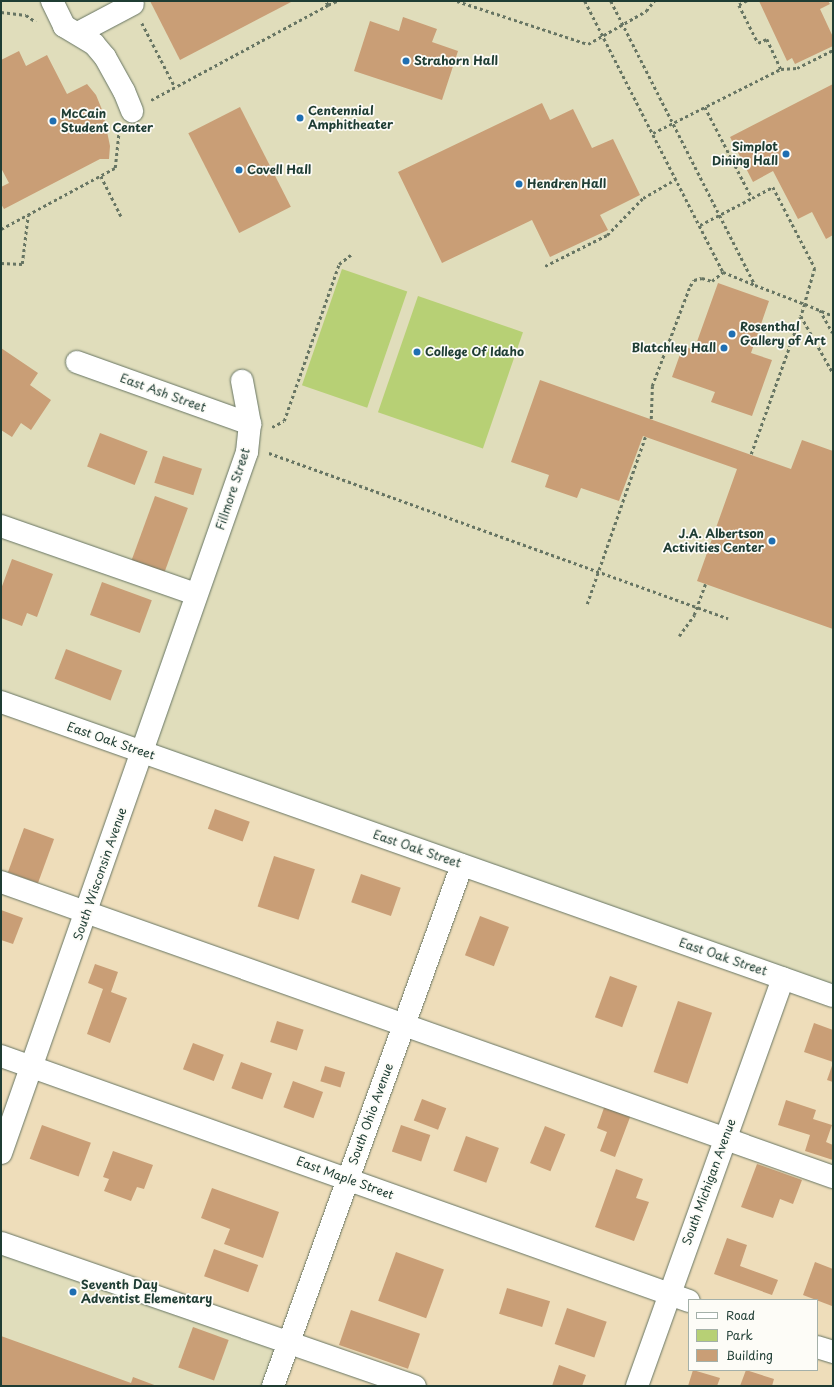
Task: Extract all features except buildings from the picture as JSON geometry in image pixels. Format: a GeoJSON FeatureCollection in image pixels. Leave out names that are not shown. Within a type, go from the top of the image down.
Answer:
{"type":"FeatureCollection","features":[{"type":"Feature","properties":{"kind":"street"},"geometry":{"type":"LineString","coordinates":[[52,1],[64,26],[78,33],[105,57],[122,86],[132,111]]}},
{"type":"Feature","properties":{"kind":"street"},"geometry":{"type":"LineString","coordinates":[[78,33],[133,4]]}},
{"type":"Feature","properties":{"kind":"street","name":"East Ash Street"},"geometry":{"type":"LineString","coordinates":[[77,362],[259,428]]}},
{"type":"Feature","properties":{"kind":"street","name":"Fillmore Street"},"geometry":{"type":"LineString","coordinates":[[195,594],[248,452],[259,428],[242,381]]}},
{"type":"Feature","properties":{"kind":"street"},"geometry":{"type":"LineString","coordinates":[[1,526],[195,594]]}},
{"type":"Feature","properties":{"kind":"street","name":"South Wisconsin Avenue"},"geometry":{"type":"LineString","coordinates":[[1,1153],[143,752],[195,594]]}},
{"type":"Feature","properties":{"kind":"street","name":"East Oak Street"},"geometry":{"type":"LineString","coordinates":[[1,702],[833,996]]}},
{"type":"Feature","properties":{"kind":"street","name":"South Ohio Avenue"},"geometry":{"type":"LineString","coordinates":[[273,1386],[462,865]]}},
{"type":"Feature","properties":{"kind":"street"},"geometry":{"type":"LineString","coordinates":[[1,882],[833,1177]]}},
{"type":"Feature","properties":{"kind":"street","name":"South Michigan Avenue"},"geometry":{"type":"LineString","coordinates":[[636,1386],[668,1293],[783,978]]}},
{"type":"Feature","properties":{"kind":"street","name":"East Maple Street"},"geometry":{"type":"LineString","coordinates":[[1,1056],[348,1178],[688,1301]]}},
{"type":"Feature","properties":{"kind":"street"},"geometry":{"type":"LineString","coordinates":[[1,1243],[290,1341],[415,1386]]}},
{"type":"Feature","properties":{"kind":"street"},"geometry":{"type":"LineString","coordinates":[[818,1347],[833,1352]]}},
{"type":"Feature","properties":{"kind":"path"},"geometry":{"type":"LineString","coordinates":[[325,1],[328,5]]}},
{"type":"Feature","properties":{"kind":"path"},"geometry":{"type":"LineString","coordinates":[[1,229],[116,168],[120,135],[117,119],[337,1]]}},
{"type":"Feature","properties":{"kind":"path"},"geometry":{"type":"LineString","coordinates":[[457,1],[588,44],[646,11],[654,1]]}},
{"type":"Feature","properties":{"kind":"path"},"geometry":{"type":"LineString","coordinates":[[585,1],[723,272],[833,316]]}},
{"type":"Feature","properties":{"kind":"path"},"geometry":{"type":"LineString","coordinates":[[611,1],[756,285]]}},
{"type":"Feature","properties":{"kind":"path"},"geometry":{"type":"LineString","coordinates":[[746,1],[739,5],[758,43],[766,39],[782,69]]}},
{"type":"Feature","properties":{"kind":"path"},"geometry":{"type":"LineString","coordinates":[[133,4],[175,88]]}},
{"type":"Feature","properties":{"kind":"path"},"geometry":{"type":"LineString","coordinates":[[1,12],[26,14],[42,26]]}},
{"type":"Feature","properties":{"kind":"path"},"geometry":{"type":"LineString","coordinates":[[653,133],[782,69],[797,68],[833,50]]}},
{"type":"Feature","properties":{"kind":"path"},"geometry":{"type":"LineString","coordinates":[[705,107],[752,198]]}},
{"type":"Feature","properties":{"kind":"path"},"geometry":{"type":"LineString","coordinates":[[101,176],[121,216]]}},
{"type":"Feature","properties":{"kind":"path"},"geometry":{"type":"LineString","coordinates":[[545,266],[607,235],[643,198],[676,179]]}},
{"type":"Feature","properties":{"kind":"path"},"geometry":{"type":"LineString","coordinates":[[700,225],[773,187],[815,268],[801,316],[751,454]]}},
{"type":"Feature","properties":{"kind":"path"},"geometry":{"type":"LineString","coordinates":[[1,263],[22,264],[28,215]]}},
{"type":"Feature","properties":{"kind":"path"},"geometry":{"type":"LineString","coordinates":[[259,428],[284,421],[339,264],[352,254]]}},
{"type":"Feature","properties":{"kind":"path"},"geometry":{"type":"LineString","coordinates":[[651,419],[652,386],[690,286],[694,280],[702,278],[712,281],[723,272]]}},
{"type":"Feature","properties":{"kind":"path"},"geometry":{"type":"LineString","coordinates":[[820,310],[833,333]]}},
{"type":"Feature","properties":{"kind":"path"},"geometry":{"type":"LineString","coordinates":[[801,316],[833,373]]}},
{"type":"Feature","properties":{"kind":"path"},"geometry":{"type":"LineString","coordinates":[[587,604],[645,436]]}},
{"type":"Feature","properties":{"kind":"path"},"geometry":{"type":"LineString","coordinates":[[262,450],[599,570],[728,618]]}},
{"type":"Feature","properties":{"kind":"path"},"geometry":{"type":"LineString","coordinates":[[679,636],[698,606],[705,584]]}},
{"type":"Feature","properties":{"kind":"shaded area","name":"College Of Idaho"},"geometry":{"type":"Polygon","coordinates":[[[1,1],[833,1],[833,996],[1,702],[1,1]]]}},
{"type":"Feature","properties":{"kind":"shaded area","name":"Seventh Day Adventist Elementary"},"geometry":{"type":"Polygon","coordinates":[[[1,1243],[290,1341],[273,1386],[1,1386],[1,1243]]]}},
{"type":"Feature","properties":{"kind":"green space"},"geometry":{"type":"Polygon","coordinates":[[[342,269],[407,291],[367,408],[302,385],[342,269]]]}},
{"type":"Feature","properties":{"kind":"green space"},"geometry":{"type":"Polygon","coordinates":[[[418,296],[523,332],[483,448],[378,412],[418,296]]]}},
{"type":"Feature","properties":{"kind":"place","name":"Strahorn Hall"},"geometry":{"type":"Point","coordinates":[406,61]}},
{"type":"Feature","properties":{"kind":"place","name":"Centennial Amphitheater"},"geometry":{"type":"Point","coordinates":[300,118]}},
{"type":"Feature","properties":{"kind":"place","name":"McCain Student Center"},"geometry":{"type":"Point","coordinates":[53,121]}},
{"type":"Feature","properties":{"kind":"place","name":"Simplot Dining Hall"},"geometry":{"type":"Point","coordinates":[786,154]}},
{"type":"Feature","properties":{"kind":"place","name":"Covell Hall"},"geometry":{"type":"Point","coordinates":[239,170]}},
{"type":"Feature","properties":{"kind":"place","name":"Hendren Hall"},"geometry":{"type":"Point","coordinates":[519,184]}},
{"type":"Feature","properties":{"kind":"place","name":"Rosenthal Gallery of Art"},"geometry":{"type":"Point","coordinates":[732,334]}},
{"type":"Feature","properties":{"kind":"place","name":"Blatchley Hall"},"geometry":{"type":"Point","coordinates":[724,348]}},
{"type":"Feature","properties":{"kind":"place","name":"College Of Idaho"},"geometry":{"type":"Point","coordinates":[417,352]}},
{"type":"Feature","properties":{"kind":"place","name":"J.A. Albertson Activities Center"},"geometry":{"type":"Point","coordinates":[772,541]}},
{"type":"Feature","properties":{"kind":"place","name":"Seventh Day Adventist Elementary"},"geometry":{"type":"Point","coordinates":[73,1292]}}]}
